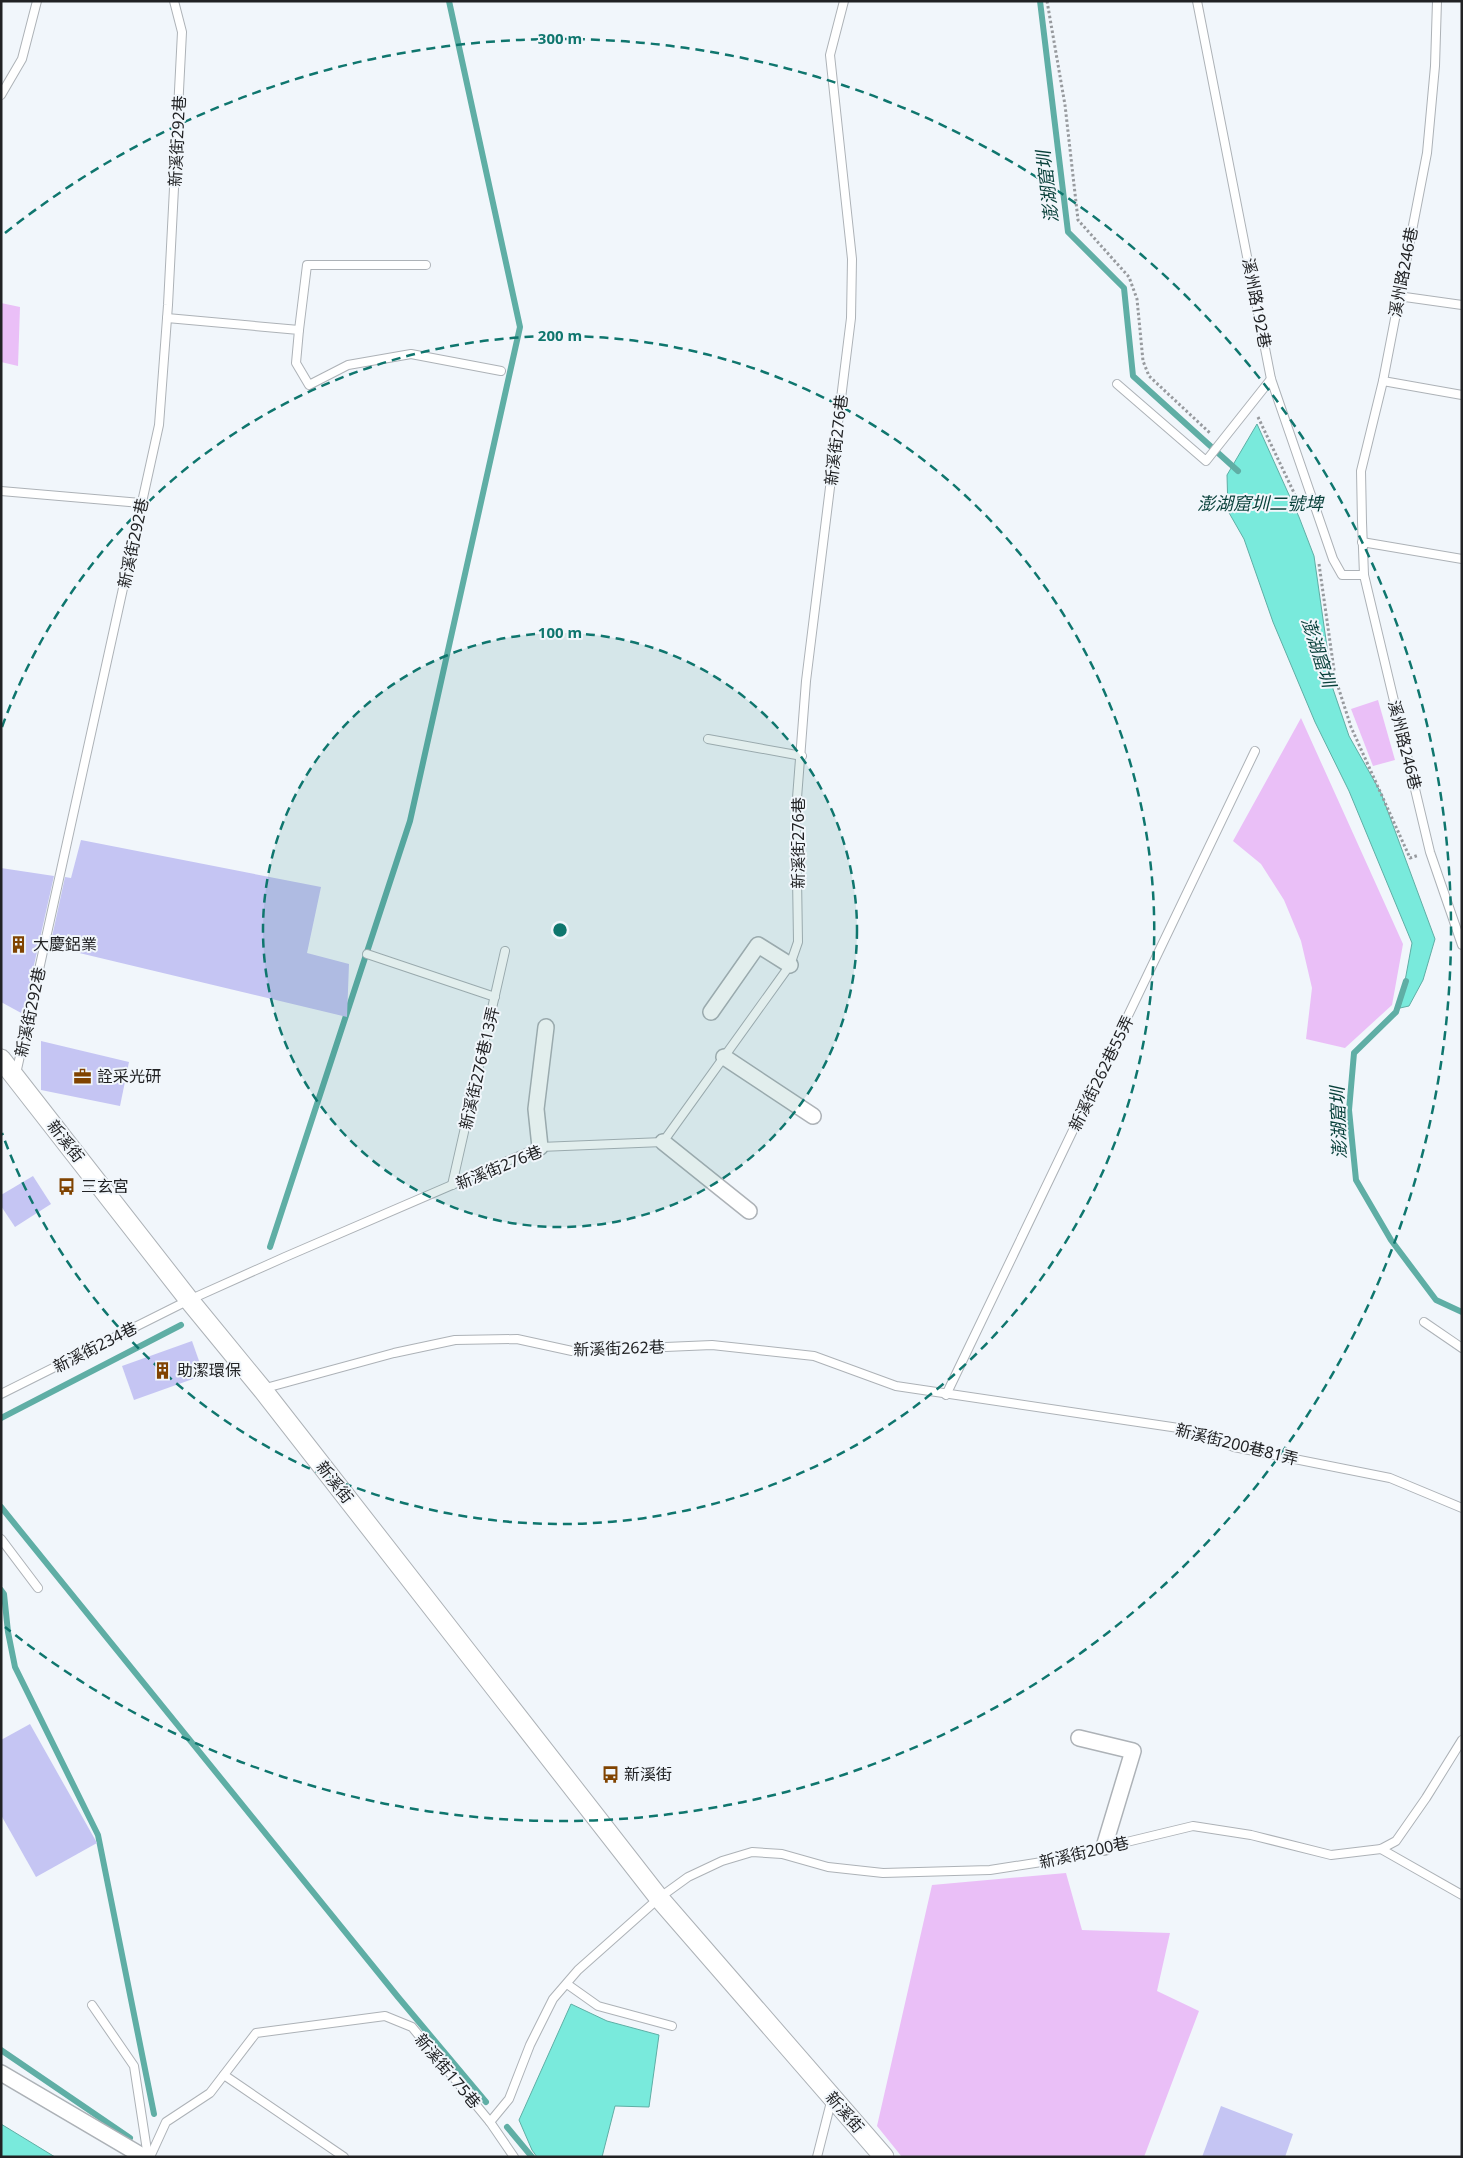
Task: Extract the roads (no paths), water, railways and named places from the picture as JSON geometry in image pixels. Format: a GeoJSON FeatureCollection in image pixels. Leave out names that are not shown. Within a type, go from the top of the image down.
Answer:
{"type":"FeatureCollection","features":[{"type":"Feature","properties":{"kind":"street"},"geometry":{"type":"LineString","coordinates":[[711,1012],[758,945],[790,965]]}},
{"type":"Feature","properties":{"kind":"street"},"geometry":{"type":"LineString","coordinates":[[540,1147],[536,1109],[546,1028]]}},
{"type":"Feature","properties":{"kind":"street"},"geometry":{"type":"LineString","coordinates":[[724,1057],[813,1116]]}},
{"type":"Feature","properties":{"kind":"street","name":"新溪街"},"geometry":{"type":"LineString","coordinates":[[1,1059],[189,1300],[262,1389],[659,1898],[884,2157]]}},
{"type":"Feature","properties":{"kind":"street"},"geometry":{"type":"LineString","coordinates":[[663,1142],[749,1211]]}},
{"type":"Feature","properties":{"kind":"street"},"geometry":{"type":"LineString","coordinates":[[1079,1738],[1133,1751],[1104,1847]]}},
{"type":"Feature","properties":{"kind":"street"},"geometry":{"type":"LineString","coordinates":[[1,2073],[144,2157]]}},
{"type":"Feature","properties":{"kind":"lane"},"geometry":{"type":"LineString","coordinates":[[1,95],[5,83],[22,59],[37,1]]}},
{"type":"Feature","properties":{"kind":"lane","name":"新溪街292巷"},"geometry":{"type":"LineString","coordinates":[[16,1076],[159,425],[167,318],[182,32],[174,1]]}},
{"type":"Feature","properties":{"kind":"lane","name":"新溪街276巷"},"geometry":{"type":"LineString","coordinates":[[189,1300],[540,1147],[663,1142],[790,965],[798,942],[796,811],[802,756],[806,682],[851,318],[852,259],[830,55],[844,1]]}},
{"type":"Feature","properties":{"kind":"lane","name":"溪州路192巷"},"geometry":{"type":"LineString","coordinates":[[1197,1],[1271,379],[1333,559],[1342,575],[1364,575]]}},
{"type":"Feature","properties":{"kind":"lane","name":"溪州路246巷"},"geometry":{"type":"LineString","coordinates":[[1437,1],[1435,66],[1427,153],[1383,381],[1362,472],[1362,542],[1364,575],[1430,852],[1462,945]]}},
{"type":"Feature","properties":{"kind":"lane"},"geometry":{"type":"LineString","coordinates":[[426,265],[307,265],[296,363],[309,385],[348,365],[411,354],[501,371]]}},
{"type":"Feature","properties":{"kind":"lane"},"geometry":{"type":"LineString","coordinates":[[1398,296],[1462,305]]}},
{"type":"Feature","properties":{"kind":"lane"},"geometry":{"type":"LineString","coordinates":[[167,318],[299,330]]}},
{"type":"Feature","properties":{"kind":"lane"},"geometry":{"type":"LineString","coordinates":[[1117,384],[1206,461],[1271,379]]}},
{"type":"Feature","properties":{"kind":"lane"},"geometry":{"type":"LineString","coordinates":[[1383,381],[1462,395]]}},
{"type":"Feature","properties":{"kind":"lane"},"geometry":{"type":"LineString","coordinates":[[1,491],[141,503]]}},
{"type":"Feature","properties":{"kind":"lane"},"geometry":{"type":"LineString","coordinates":[[1362,542],[1462,559]]}},
{"type":"Feature","properties":{"kind":"lane"},"geometry":{"type":"LineString","coordinates":[[708,739],[802,756]]}},
{"type":"Feature","properties":{"kind":"lane","name":"新溪街262巷55弄"},"geometry":{"type":"LineString","coordinates":[[946,1395],[1255,751]]}},
{"type":"Feature","properties":{"kind":"lane","name":"新溪街276巷13弄"},"geometry":{"type":"LineString","coordinates":[[452,1185],[505,951]]}},
{"type":"Feature","properties":{"kind":"lane"},"geometry":{"type":"LineString","coordinates":[[367,954],[495,997]]}},
{"type":"Feature","properties":{"kind":"lane","name":"新溪街234巷"},"geometry":{"type":"LineString","coordinates":[[1,1394],[189,1300]]}},
{"type":"Feature","properties":{"kind":"lane"},"geometry":{"type":"LineString","coordinates":[[1424,1322],[1462,1348]]}},
{"type":"Feature","properties":{"kind":"lane","name":"新溪街262巷"},"geometry":{"type":"LineString","coordinates":[[262,1389],[394,1353],[455,1340],[517,1339],[572,1351],[712,1344],[814,1356],[896,1386],[946,1395]]}},
{"type":"Feature","properties":{"kind":"lane","name":"新溪街200巷81弄"},"geometry":{"type":"LineString","coordinates":[[946,1395],[1192,1430],[1234,1447],[1390,1478],[1462,1508]]}},
{"type":"Feature","properties":{"kind":"lane"},"geometry":{"type":"LineString","coordinates":[[1,1539],[38,1588]]}},
{"type":"Feature","properties":{"kind":"lane"},"geometry":{"type":"LineString","coordinates":[[1462,1740],[1426,1798],[1396,1840],[1381,1849],[1462,1895]]}},
{"type":"Feature","properties":{"kind":"lane","name":"新溪街200巷"},"geometry":{"type":"LineString","coordinates":[[659,1898],[688,1877],[722,1861],[752,1852],[782,1854],[828,1867],[883,1873],[990,1870],[1048,1861],[1192,1826],[1251,1835],[1331,1855],[1381,1849]]}},
{"type":"Feature","properties":{"kind":"lane","name":"新溪街175巷"},"geometry":{"type":"LineString","coordinates":[[149,2157],[166,2122],[210,2093],[256,2033],[385,2016],[412,2028],[490,2122],[509,2099],[530,2045],[553,2000],[578,1970],[659,1898]]}},
{"type":"Feature","properties":{"kind":"lane"},"geometry":{"type":"LineString","coordinates":[[567,1984],[598,2006],[672,2026]]}},
{"type":"Feature","properties":{"kind":"lane"},"geometry":{"type":"LineString","coordinates":[[92,2005],[134,2066],[149,2157]]}},
{"type":"Feature","properties":{"kind":"lane"},"geometry":{"type":"LineString","coordinates":[[224,2075],[344,2157]]}},
{"type":"Feature","properties":{"kind":"lane"},"geometry":{"type":"LineString","coordinates":[[817,2157],[832,2097]]}},
{"type":"Feature","properties":{"kind":"lane"},"geometry":{"type":"LineString","coordinates":[[490,2122],[514,2157]]}},
{"type":"Feature","properties":{"kind":"water","name":"澎湖窟圳二號埤"},"geometry":{"type":"Polygon","coordinates":[[[1257,424],[1299,517],[1314,556],[1333,689],[1349,736],[1381,793],[1435,939],[1423,980],[1409,1006],[1400,1008],[1412,943],[1349,791],[1315,722],[1273,622],[1244,539],[1228,511],[1227,475],[1257,424]]]}},
{"type":"Feature","properties":{"kind":"water"},"geometry":{"type":"Polygon","coordinates":[[[571,2004],[607,2021],[659,2035],[649,2107],[615,2106],[602,2157],[537,2157],[519,2120],[571,2004]]]}},
{"type":"Feature","properties":{"kind":"water"},"geometry":{"type":"Polygon","coordinates":[[[1,2124],[55,2157],[1,2157],[1,2124]]]}},
{"type":"Feature","properties":{"kind":"waterway"},"geometry":{"type":"LineString","coordinates":[[270,1247],[410,821],[520,327],[449,1]]}},
{"type":"Feature","properties":{"kind":"waterway","name":"澎湖窟圳"},"geometry":{"type":"LineString","coordinates":[[1040,1],[1068,232],[1124,288],[1133,376],[1238,471]]}},
{"type":"Feature","properties":{"kind":"waterway","name":"澎湖窟圳"},"geometry":{"type":"LineString","coordinates":[[1406,981],[1396,1012],[1354,1053],[1349,1110],[1356,1180],[1391,1240],[1436,1300],[1462,1312]]}},
{"type":"Feature","properties":{"kind":"waterway"},"geometry":{"type":"LineString","coordinates":[[1,1418],[181,1325]]}},
{"type":"Feature","properties":{"kind":"waterway"},"geometry":{"type":"LineString","coordinates":[[1,1507],[398,1997],[486,2102]]}},
{"type":"Feature","properties":{"kind":"waterway"},"geometry":{"type":"LineString","coordinates":[[1,1590],[4,1594],[8,1632],[15,1667],[98,1835],[154,2114]]}},
{"type":"Feature","properties":{"kind":"waterway"},"geometry":{"type":"LineString","coordinates":[[1,2050],[130,2138]]}},
{"type":"Feature","properties":{"kind":"waterway"},"geometry":{"type":"LineString","coordinates":[[507,2127],[532,2157]]}},
{"type":"Feature","properties":{"kind":"place","name":"大慶鋁業"},"geometry":{"type":"Point","coordinates":[19,944]}},
{"type":"Feature","properties":{"kind":"place","name":"詮采光研"},"geometry":{"type":"Point","coordinates":[83,1076]}},
{"type":"Feature","properties":{"kind":"place","name":"三玄宮"},"geometry":{"type":"Point","coordinates":[67,1186]}},
{"type":"Feature","properties":{"kind":"place","name":"助潔環保"},"geometry":{"type":"Point","coordinates":[163,1370]}},
{"type":"Feature","properties":{"kind":"place","name":"新溪街"},"geometry":{"type":"Point","coordinates":[610,1774]}}]}
